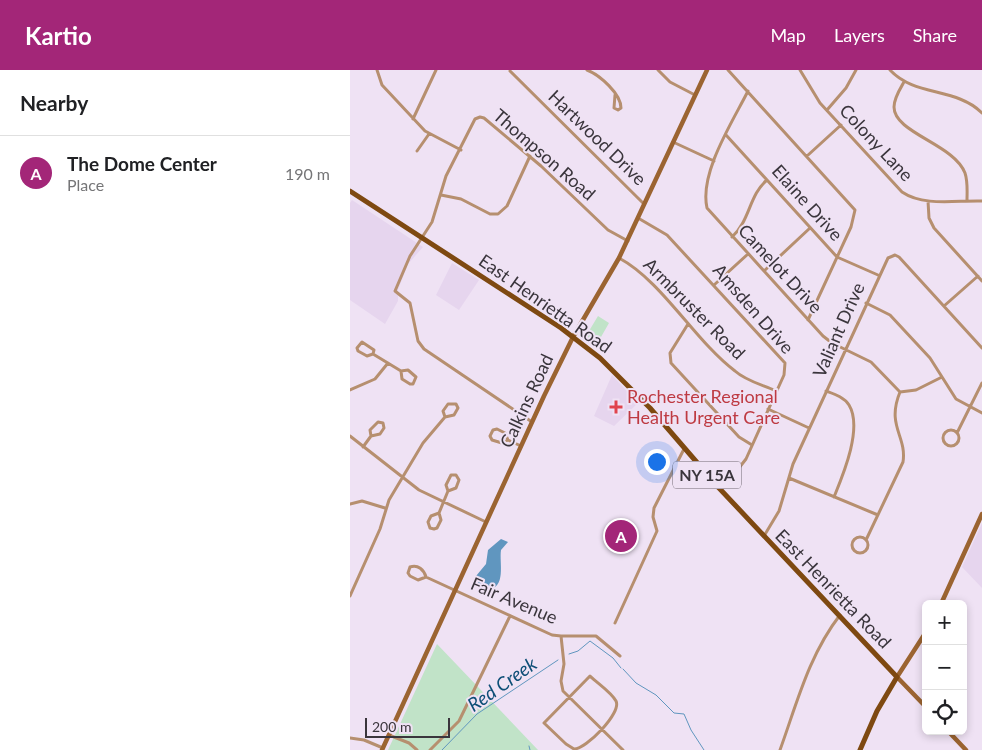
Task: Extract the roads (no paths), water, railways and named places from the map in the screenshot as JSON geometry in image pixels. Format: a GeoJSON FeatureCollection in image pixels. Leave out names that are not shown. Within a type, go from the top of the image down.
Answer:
{"type":"FeatureCollection","features":[{"type":"Feature","properties":{"kind":"main road","name":"Calkins Road"},"geometry":{"type":"LineString","coordinates":[[383,749],[532,422],[573,337],[620,258],[707,70]]}},
{"type":"Feature","properties":{"kind":"main road","name":"East Henrietta Road"},"geometry":{"type":"LineString","coordinates":[[350,191],[573,337],[623,379],[718,488],[841,615],[922,703]]}},
{"type":"Feature","properties":{"kind":"main road"},"geometry":{"type":"LineString","coordinates":[[943,600],[982,514]]}},
{"type":"Feature","properties":{"kind":"main road"},"geometry":{"type":"LineString","coordinates":[[860,750],[877,711],[922,638]]}},
{"type":"Feature","properties":{"kind":"main road"},"geometry":{"type":"LineString","coordinates":[[952,735],[966,750]]}},
{"type":"Feature","properties":{"kind":"street"},"geometry":{"type":"LineString","coordinates":[[377,70],[382,85],[413,119],[429,134],[461,150]]}},
{"type":"Feature","properties":{"kind":"street"},"geometry":{"type":"LineString","coordinates":[[413,119],[436,70]]}},
{"type":"Feature","properties":{"kind":"street"},"geometry":{"type":"LineString","coordinates":[[587,70],[593,71],[608,84],[614,96]]}},
{"type":"Feature","properties":{"kind":"street"},"geometry":{"type":"LineString","coordinates":[[658,70],[670,82],[695,95]]}},
{"type":"Feature","properties":{"kind":"street"},"geometry":{"type":"LineString","coordinates":[[728,70],[855,210],[855,218],[808,320]]}},
{"type":"Feature","properties":{"kind":"street","name":"Colony Lane"},"geometry":{"type":"LineString","coordinates":[[800,70],[811,90],[826,110],[898,189],[915,199],[928,201],[982,200]]}},
{"type":"Feature","properties":{"kind":"street"},"geometry":{"type":"LineString","coordinates":[[826,110],[846,88],[856,70]]}},
{"type":"Feature","properties":{"kind":"street"},"geometry":{"type":"LineString","coordinates":[[890,70],[904,82],[960,97],[982,113]]}},
{"type":"Feature","properties":{"kind":"street","name":"Hartwood Drive"},"geometry":{"type":"LineString","coordinates":[[510,71],[644,204]]}},
{"type":"Feature","properties":{"kind":"street"},"geometry":{"type":"LineString","coordinates":[[904,82],[894,103],[897,117],[904,125],[928,139],[960,165],[966,178],[967,200]]}},
{"type":"Feature","properties":{"kind":"street","name":"Camelot Drive"},"geometry":{"type":"LineString","coordinates":[[748,91],[714,161],[709,177],[707,205],[711,214],[828,340],[871,362],[900,392]]}},
{"type":"Feature","properties":{"kind":"street","name":"Thompson Road"},"geometry":{"type":"LineString","coordinates":[[532,422],[475,385],[420,344],[410,303],[395,291],[410,256],[432,222],[442,195],[446,176],[461,150],[473,122],[480,117],[530,156],[608,230],[628,241]]}},
{"type":"Feature","properties":{"kind":"street"},"geometry":{"type":"LineString","coordinates":[[807,156],[841,126]]}},
{"type":"Feature","properties":{"kind":"street"},"geometry":{"type":"LineString","coordinates":[[417,151],[429,134]]}},
{"type":"Feature","properties":{"kind":"street","name":"Elaine Drive"},"geometry":{"type":"LineString","coordinates":[[726,135],[837,257],[878,276]]}},
{"type":"Feature","properties":{"kind":"street"},"geometry":{"type":"LineString","coordinates":[[673,142],[714,161]]}},
{"type":"Feature","properties":{"kind":"street"},"geometry":{"type":"LineString","coordinates":[[442,195],[461,199],[486,212],[498,214],[507,206],[530,156]]}},
{"type":"Feature","properties":{"kind":"street"},"geometry":{"type":"LineString","coordinates":[[732,237],[742,226],[757,189],[767,180]]}},
{"type":"Feature","properties":{"kind":"street"},"geometry":{"type":"LineString","coordinates":[[928,201],[929,218],[934,228],[982,281]]}},
{"type":"Feature","properties":{"kind":"street","name":"Amsden Drive"},"geometry":{"type":"LineString","coordinates":[[638,218],[668,235],[783,358],[786,368],[752,445],[739,469],[718,488]]}},
{"type":"Feature","properties":{"kind":"street"},"geometry":{"type":"LineString","coordinates":[[764,271],[810,228]]}},
{"type":"Feature","properties":{"kind":"street"},"geometry":{"type":"LineString","coordinates":[[714,285],[748,254]]}},
{"type":"Feature","properties":{"kind":"street","name":"Valiant Drive"},"geometry":{"type":"LineString","coordinates":[[764,536],[774,523],[809,428],[886,259],[896,256],[982,348]]}},
{"type":"Feature","properties":{"kind":"street","name":"Armbruster Road"},"geometry":{"type":"LineString","coordinates":[[620,258],[636,269],[734,371],[776,392]]}},
{"type":"Feature","properties":{"kind":"street"},"geometry":{"type":"LineString","coordinates":[[944,306],[978,276]]}},
{"type":"Feature","properties":{"kind":"street"},"geometry":{"type":"LineString","coordinates":[[866,303],[890,315],[932,361],[953,396],[982,412]]}},
{"type":"Feature","properties":{"kind":"street"},"geometry":{"type":"LineString","coordinates":[[688,324],[670,353],[671,363],[739,437],[752,445]]}},
{"type":"Feature","properties":{"kind":"street"},"geometry":{"type":"LineString","coordinates":[[373,354],[373,348],[364,342],[357,348],[358,351],[367,356],[373,354],[401,371],[408,370],[416,377],[413,384],[402,379],[401,371]]}},
{"type":"Feature","properties":{"kind":"street"},"geometry":{"type":"LineString","coordinates":[[350,390],[375,378],[388,363]]}},
{"type":"Feature","properties":{"kind":"street"},"geometry":{"type":"LineString","coordinates":[[866,540],[856,539],[853,543],[855,551],[861,553],[866,551],[868,547],[866,540],[903,462],[903,450],[895,419],[896,405],[900,392],[916,390],[942,377]]}},
{"type":"Feature","properties":{"kind":"street"},"geometry":{"type":"LineString","coordinates":[[957,433],[950,430],[946,432],[944,437],[946,444],[953,446],[957,443],[957,433],[982,383]]}},
{"type":"Feature","properties":{"kind":"street"},"geometry":{"type":"LineString","coordinates":[[826,391],[849,404],[852,422],[850,459],[834,497]]}},
{"type":"Feature","properties":{"kind":"street"},"geometry":{"type":"LineString","coordinates":[[350,596],[380,529],[385,508],[402,477],[420,447],[445,417],[454,415],[458,410],[456,404],[450,402],[443,411],[445,417]]}},
{"type":"Feature","properties":{"kind":"street"},"geometry":{"type":"LineString","coordinates":[[768,409],[809,428]]}},
{"type":"Feature","properties":{"kind":"street"},"geometry":{"type":"LineString","coordinates":[[363,447],[371,436],[380,434],[384,428],[383,423],[378,422],[374,424],[370,430],[371,436]]}},
{"type":"Feature","properties":{"kind":"street"},"geometry":{"type":"LineString","coordinates":[[508,440],[502,443],[492,440],[490,436],[493,430],[497,429],[505,433],[508,440],[521,446]]}},
{"type":"Feature","properties":{"kind":"street"},"geometry":{"type":"LineString","coordinates":[[350,436],[419,490],[486,522]]}},
{"type":"Feature","properties":{"kind":"street"},"geometry":{"type":"LineString","coordinates":[[615,623],[657,531],[652,517],[654,508],[684,449]]}},
{"type":"Feature","properties":{"kind":"street"},"geometry":{"type":"LineString","coordinates":[[438,513],[441,520],[438,526],[434,529],[430,528],[428,522],[430,516],[438,513],[448,491],[446,485],[448,478],[451,475],[456,475],[459,480],[456,488],[448,491]]}},
{"type":"Feature","properties":{"kind":"street"},"geometry":{"type":"LineString","coordinates":[[789,478],[878,515]]}},
{"type":"Feature","properties":{"kind":"street"},"geometry":{"type":"LineString","coordinates":[[350,504],[362,500],[385,508]]}},
{"type":"Feature","properties":{"kind":"street"},"geometry":{"type":"LineString","coordinates":[[416,566],[423,570],[426,577],[418,580],[410,576],[408,573],[410,567],[416,566]]}},
{"type":"Feature","properties":{"kind":"street","name":"Fair Avenue"},"geometry":{"type":"LineString","coordinates":[[426,577],[552,635],[596,636],[620,656]]}},
{"type":"Feature","properties":{"kind":"street"},"geometry":{"type":"LineString","coordinates":[[780,750],[814,656],[828,631],[841,615]]}},
{"type":"Feature","properties":{"kind":"street"},"geometry":{"type":"LineString","coordinates":[[430,750],[459,722],[510,616]]}},
{"type":"Feature","properties":{"kind":"street"},"geometry":{"type":"LineString","coordinates":[[561,636],[564,664],[561,687],[569,698],[623,750]]}},
{"type":"Feature","properties":{"kind":"street"},"geometry":{"type":"LineString","coordinates":[[590,676],[615,700],[614,713],[601,729],[584,747],[574,749],[544,723],[590,676]]}},
{"type":"Feature","properties":{"kind":"street"},"geometry":{"type":"LineString","coordinates":[[389,735],[409,743],[417,750]]}},
{"type":"Feature","properties":{"kind":"street"},"geometry":{"type":"LineString","coordinates":[[350,738],[364,740],[383,749]]}},
{"type":"Feature","properties":{"kind":"water"},"geometry":{"type":"Polygon","coordinates":[[[501,539],[508,542],[501,550],[500,580],[497,585],[487,590],[477,582],[476,576],[486,564],[488,550],[501,539]]]}},
{"type":"Feature","properties":{"kind":"waterway","name":"Red Creek"},"geometry":{"type":"LineString","coordinates":[[569,654],[578,651],[590,641],[613,658],[621,668]]}},
{"type":"Feature","properties":{"kind":"waterway","name":"Red Creek"},"geometry":{"type":"LineString","coordinates":[[442,750],[477,714],[558,660]]}},
{"type":"Feature","properties":{"kind":"waterway","name":"Red Creek"},"geometry":{"type":"LineString","coordinates":[[623,669],[636,683],[656,695],[674,713],[684,714],[691,730],[704,750]]}},
{"type":"Feature","properties":{"kind":"waterway"},"geometry":{"type":"LineString","coordinates":[[529,746],[530,750]]}},
{"type":"Feature","properties":{"kind":"place","name":"Rochester Regional Health Urgent Care"},"geometry":{"type":"Point","coordinates":[616,407]}},
{"type":"Feature","properties":{"kind":"place","name":"The Dome Center"},"geometry":{"type":"Point","coordinates":[621,536]}}]}
